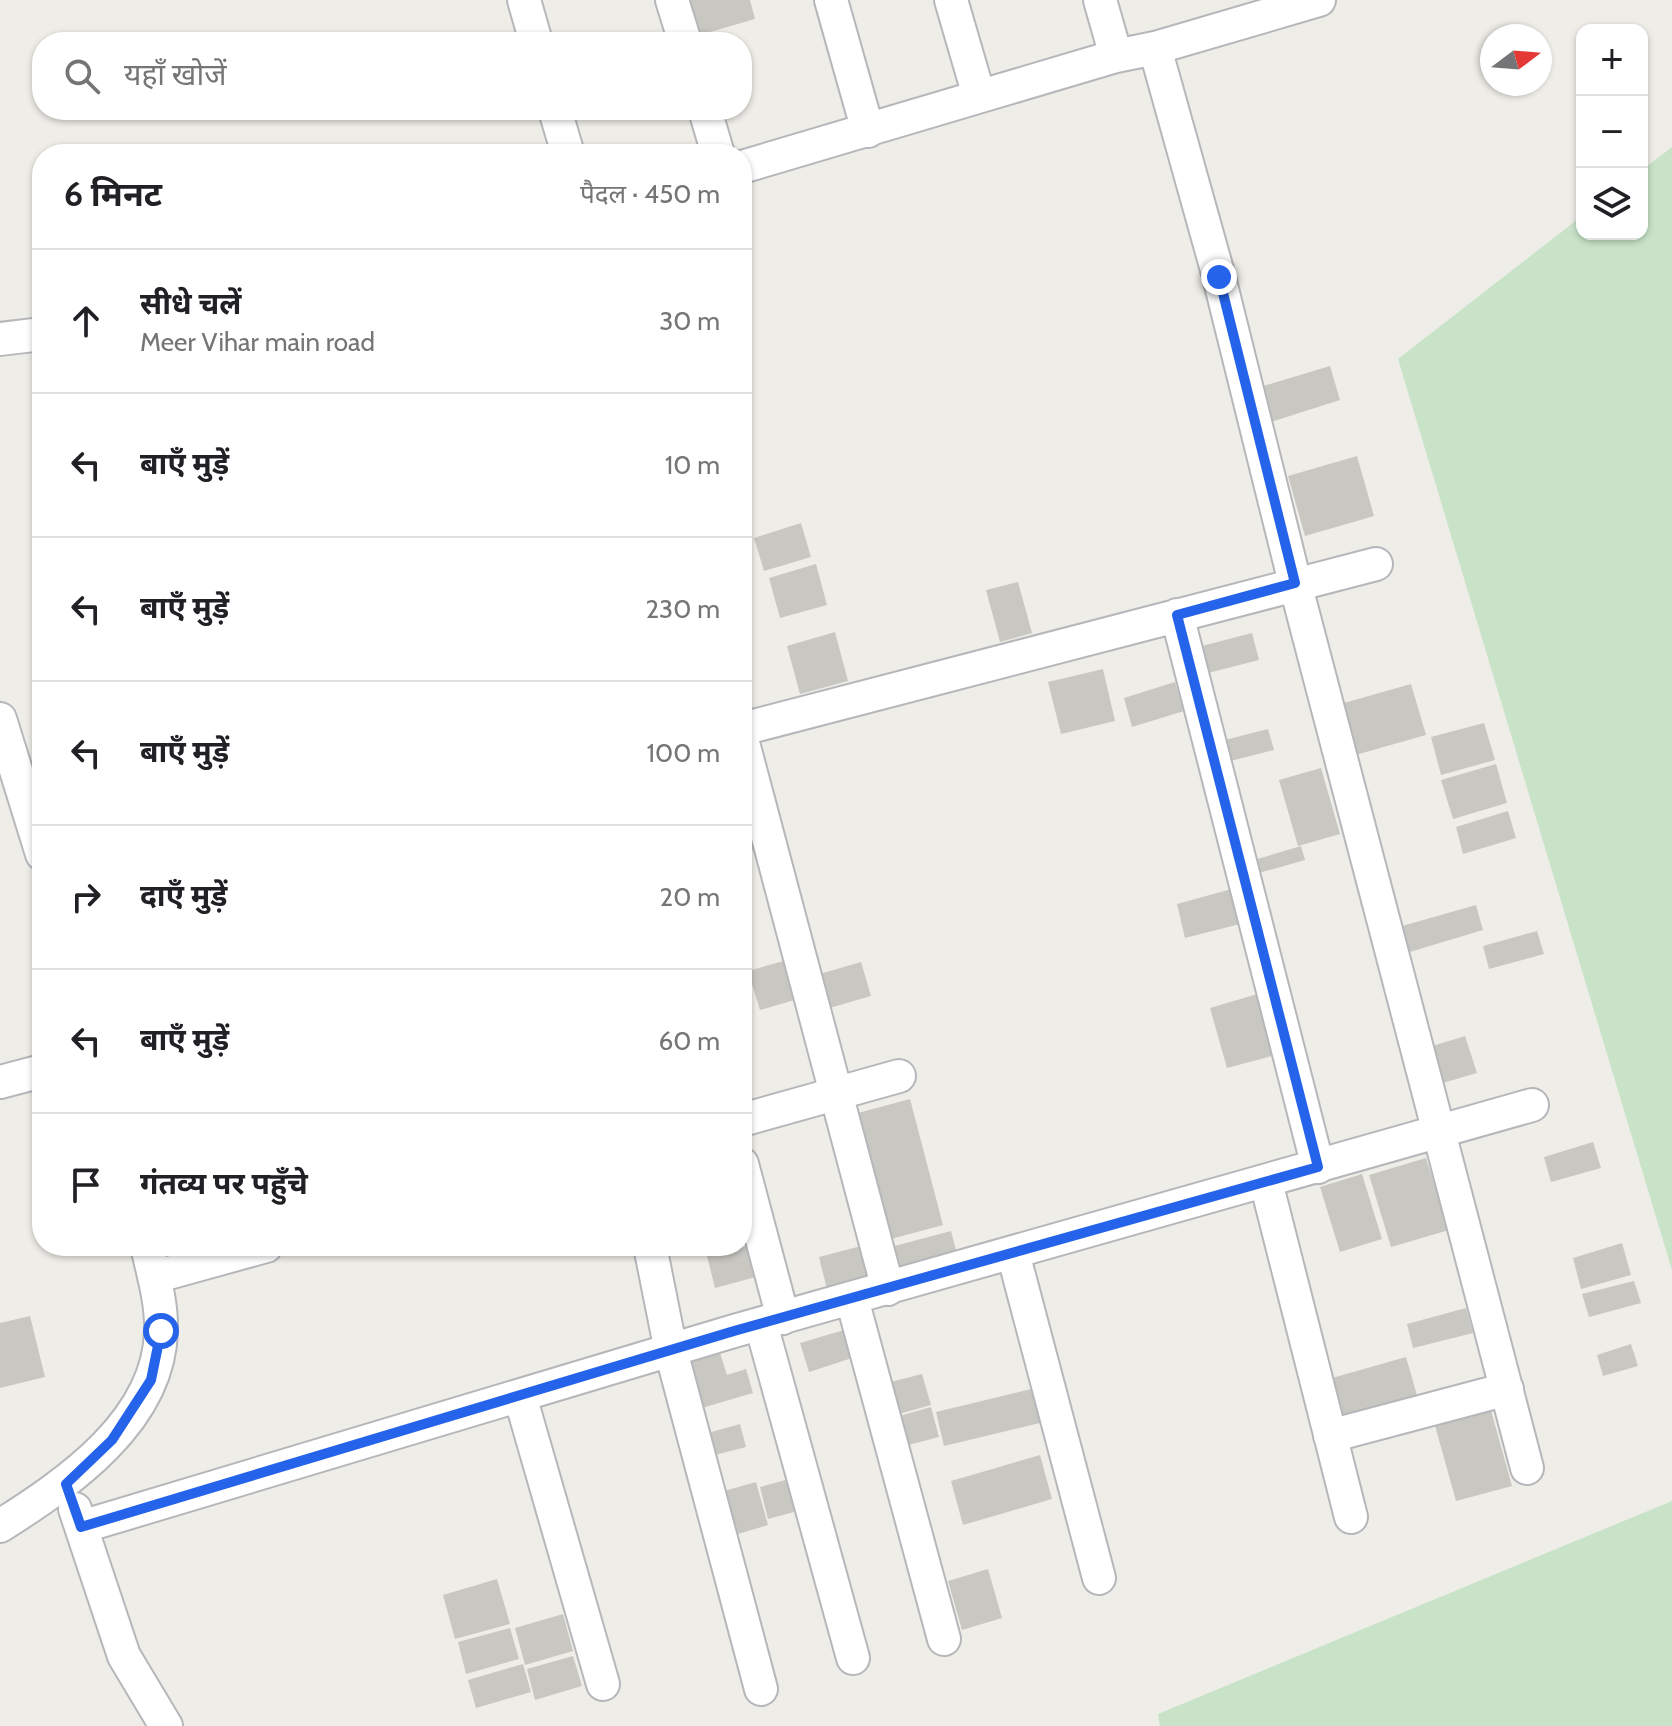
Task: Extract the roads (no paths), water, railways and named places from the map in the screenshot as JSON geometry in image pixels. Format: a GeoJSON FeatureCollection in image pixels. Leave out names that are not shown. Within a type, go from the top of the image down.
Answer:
{"type":"FeatureCollection","features":[{"type":"Feature","properties":{"kind":"street"},"geometry":{"type":"LineString","coordinates":[[524,0],[533,32]]}},
{"type":"Feature","properties":{"kind":"street"},"geometry":{"type":"LineString","coordinates":[[672,0],[682,32]]}},
{"type":"Feature","properties":{"kind":"street"},"geometry":{"type":"LineString","coordinates":[[831,0],[868,131]]}},
{"type":"Feature","properties":{"kind":"street"},"geometry":{"type":"LineString","coordinates":[[951,0],[979,96]]}},
{"type":"Feature","properties":{"kind":"street"},"geometry":{"type":"LineString","coordinates":[[1100,0],[1116,56]]}},
{"type":"Feature","properties":{"kind":"street"},"geometry":{"type":"LineString","coordinates":[[752,164],[1116,56],[1155,48],[1244,11],[1319,0]]}},
{"type":"Feature","properties":{"kind":"street"},"geometry":{"type":"LineString","coordinates":[[1155,48],[1219,277],[1295,583],[1527,1468]]}},
{"type":"Feature","properties":{"kind":"street"},"geometry":{"type":"LineString","coordinates":[[558,120],[565,144]]}},
{"type":"Feature","properties":{"kind":"street"},"geometry":{"type":"LineString","coordinates":[[708,120],[715,144]]}},
{"type":"Feature","properties":{"kind":"street"},"geometry":{"type":"LineString","coordinates":[[0,339],[32,335]]}},
{"type":"Feature","properties":{"kind":"street"},"geometry":{"type":"LineString","coordinates":[[752,726],[1376,564]]}},
{"type":"Feature","properties":{"kind":"street"},"geometry":{"type":"LineString","coordinates":[[1177,615],[1318,1167]]}},
{"type":"Feature","properties":{"kind":"street"},"geometry":{"type":"LineString","coordinates":[[0,719],[32,822]]}},
{"type":"Feature","properties":{"kind":"street"},"geometry":{"type":"LineString","coordinates":[[752,776],[888,1289]]}},
{"type":"Feature","properties":{"kind":"street"},"geometry":{"type":"LineString","coordinates":[[0,1082],[32,1074]]}},
{"type":"Feature","properties":{"kind":"street"},"geometry":{"type":"LineString","coordinates":[[752,1117],[899,1076]]}},
{"type":"Feature","properties":{"kind":"street"},"geometry":{"type":"LineString","coordinates":[[81,1527],[772,1321],[1532,1105]]}},
{"type":"Feature","properties":{"kind":"street"},"geometry":{"type":"LineString","coordinates":[[1266,1182],[1351,1517]]}},
{"type":"Feature","properties":{"kind":"street"},"geometry":{"type":"LineString","coordinates":[[752,1216],[772,1321],[853,1658]]}},
{"type":"Feature","properties":{"kind":"street"},"geometry":{"type":"LineString","coordinates":[[1013,1253],[1099,1578]]}},
{"type":"Feature","properties":{"kind":"street"},"geometry":{"type":"LineString","coordinates":[[0,1526],[66,1484],[112,1440],[151,1380],[161,1331],[151,1262],[194,1256]]}},
{"type":"Feature","properties":{"kind":"street"},"geometry":{"type":"LineString","coordinates":[[652,1256],[671,1351],[761,1689]]}},
{"type":"Feature","properties":{"kind":"street"},"geometry":{"type":"LineString","coordinates":[[852,1299],[944,1639]]}},
{"type":"Feature","properties":{"kind":"street"},"geometry":{"type":"LineString","coordinates":[[1330,1436],[1507,1389]]}},
{"type":"Feature","properties":{"kind":"street"},"geometry":{"type":"LineString","coordinates":[[520,1396],[603,1684]]}},
{"type":"Feature","properties":{"kind":"street"},"geometry":{"type":"LineString","coordinates":[[66,1484],[124,1656],[166,1726]]}}]}
